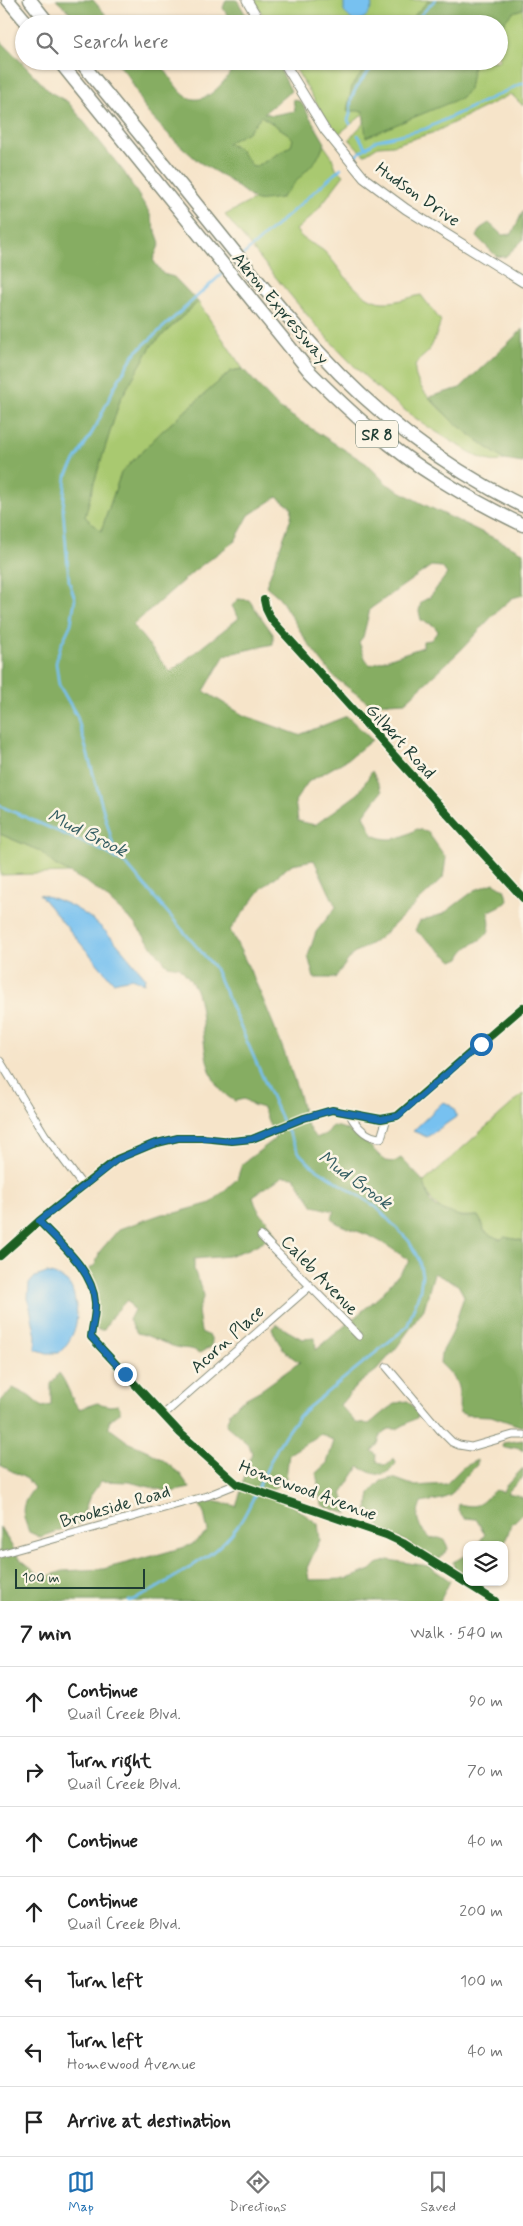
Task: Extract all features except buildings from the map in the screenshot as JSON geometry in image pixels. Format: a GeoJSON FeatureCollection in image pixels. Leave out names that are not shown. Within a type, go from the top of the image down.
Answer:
{"type":"FeatureCollection","features":[{"type":"Feature","properties":{"kind":"highway"},"geometry":{"type":"LineString","coordinates":[[8,0],[20,15]]}},
{"type":"Feature","properties":{"kind":"highway"},"geometry":{"type":"LineString","coordinates":[[30,0],[42,15]]}},
{"type":"Feature","properties":{"kind":"highway","name":"Akron Expressway"},"geometry":{"type":"LineString","coordinates":[[66,70],[310,372],[347,409],[389,444],[438,479],[523,525]]}},
{"type":"Feature","properties":{"kind":"highway","name":"Akron Expressway"},"geometry":{"type":"LineString","coordinates":[[87,70],[316,350],[379,410],[424,446],[493,491],[523,506]]}},
{"type":"Feature","properties":{"kind":"street"},"geometry":{"type":"LineString","coordinates":[[247,0],[256,15]]}},
{"type":"Feature","properties":{"kind":"street","name":"Hudson Drive"},"geometry":{"type":"LineString","coordinates":[[288,70],[325,130],[364,178],[406,209],[523,282]]}},
{"type":"Feature","properties":{"kind":"street","name":"Gilbert Road"},"geometry":{"type":"LineString","coordinates":[[264,600],[271,619],[523,898]]}},
{"type":"Feature","properties":{"kind":"street"},"geometry":{"type":"LineString","coordinates":[[0,1256],[39,1221],[118,1159],[153,1144],[178,1138],[252,1139],[311,1115],[332,1110],[381,1119],[398,1116],[523,1007]]}},
{"type":"Feature","properties":{"kind":"street"},"geometry":{"type":"LineString","coordinates":[[0,1060],[45,1135],[83,1186]]}},
{"type":"Feature","properties":{"kind":"street"},"geometry":{"type":"LineString","coordinates":[[349,1113],[362,1131],[377,1138],[382,1138],[387,1118]]}},
{"type":"Feature","properties":{"kind":"street","name":"Homewood Avenue"},"geometry":{"type":"LineString","coordinates":[[39,1221],[85,1272],[91,1285],[95,1303],[91,1337],[163,1415],[212,1463],[240,1485],[386,1535],[403,1543],[495,1601]]}},
{"type":"Feature","properties":{"kind":"street","name":"Caleb Avenue"},"geometry":{"type":"LineString","coordinates":[[261,1236],[358,1336]]}},
{"type":"Feature","properties":{"kind":"street","name":"Acorn Place"},"geometry":{"type":"LineString","coordinates":[[163,1415],[310,1286]]}},
{"type":"Feature","properties":{"kind":"street"},"geometry":{"type":"LineString","coordinates":[[386,1367],[440,1430],[459,1445],[471,1447],[513,1435],[523,1435]]}},
{"type":"Feature","properties":{"kind":"street","name":"Brookside Road"},"geometry":{"type":"LineString","coordinates":[[0,1554],[240,1485]]}},
{"type":"Feature","properties":{"kind":"green space"},"geometry":{"type":"Polygon","coordinates":[[[56,0],[93,0],[106,15],[73,15],[56,0]]]}},
{"type":"Feature","properties":{"kind":"green space"},"geometry":{"type":"Polygon","coordinates":[[[226,0],[237,0],[246,15],[227,15],[223,8],[226,0]]]}},
{"type":"Feature","properties":{"kind":"green space"},"geometry":{"type":"Polygon","coordinates":[[[254,0],[466,0],[454,15],[263,15],[254,0]]]}},
{"type":"Feature","properties":{"kind":"green space"},"geometry":{"type":"Polygon","coordinates":[[[429,0],[523,0],[523,9],[513,12],[508,18],[508,15],[415,15],[429,0]]]}},
{"type":"Feature","properties":{"kind":"green space"},"geometry":{"type":"Polygon","coordinates":[[[523,0],[523,106],[511,94],[435,132],[393,145],[378,146],[364,155],[349,139],[412,70],[508,70],[508,15],[523,0]]]}},
{"type":"Feature","properties":{"kind":"green space"},"geometry":{"type":"Polygon","coordinates":[[[0,40],[15,56],[15,70],[29,70],[50,92],[68,102],[124,172],[149,212],[160,243],[153,260],[163,274],[174,277],[198,302],[152,345],[120,400],[85,517],[101,531],[121,473],[160,433],[231,371],[243,369],[279,408],[367,464],[387,484],[421,503],[523,552],[523,595],[512,598],[495,613],[461,650],[405,702],[370,704],[334,677],[309,645],[279,597],[266,586],[291,518],[292,508],[277,497],[249,515],[235,541],[195,570],[133,625],[170,672],[239,618],[232,606],[238,599],[249,600],[273,634],[273,644],[225,655],[204,691],[243,715],[299,735],[347,716],[372,740],[348,759],[308,782],[295,801],[298,821],[315,825],[359,793],[372,771],[382,791],[364,815],[373,835],[391,839],[401,837],[417,829],[427,831],[446,858],[443,878],[380,938],[352,955],[335,978],[314,978],[308,956],[316,932],[336,907],[314,860],[292,864],[262,888],[230,930],[266,1006],[296,1085],[305,1120],[316,1138],[328,1133],[332,1126],[347,1130],[361,1139],[385,1161],[394,1162],[401,1158],[424,1182],[430,1201],[435,1207],[462,1217],[478,1216],[484,1231],[500,1240],[505,1237],[523,1241],[523,1427],[491,1416],[466,1415],[459,1412],[457,1384],[451,1374],[440,1363],[441,1354],[452,1334],[464,1296],[458,1285],[434,1273],[424,1309],[397,1347],[377,1370],[357,1385],[340,1405],[356,1423],[369,1424],[397,1403],[408,1401],[417,1412],[418,1417],[397,1429],[389,1429],[381,1435],[378,1444],[372,1451],[376,1454],[377,1461],[383,1465],[389,1464],[394,1458],[396,1463],[384,1474],[375,1474],[359,1467],[342,1493],[348,1514],[323,1506],[316,1473],[327,1463],[334,1441],[321,1434],[289,1454],[286,1478],[268,1494],[290,1504],[318,1524],[320,1540],[307,1568],[309,1580],[347,1579],[371,1570],[377,1564],[388,1560],[429,1566],[450,1581],[440,1601],[0,1601],[0,1527],[20,1559],[39,1574],[48,1576],[63,1571],[103,1569],[153,1556],[191,1545],[208,1532],[204,1513],[199,1503],[207,1500],[236,1506],[252,1453],[249,1445],[226,1425],[230,1412],[241,1401],[261,1390],[300,1362],[283,1348],[272,1328],[276,1324],[302,1339],[315,1338],[316,1350],[380,1296],[410,1261],[375,1239],[331,1219],[334,1211],[314,1206],[294,1177],[283,1176],[253,1196],[258,1209],[275,1235],[249,1249],[228,1256],[194,1259],[194,1270],[204,1295],[198,1311],[201,1332],[210,1336],[212,1341],[211,1347],[199,1353],[192,1349],[174,1347],[137,1333],[129,1320],[134,1310],[127,1300],[112,1316],[104,1330],[98,1330],[92,1326],[95,1303],[85,1272],[95,1265],[100,1251],[119,1229],[162,1214],[175,1213],[211,1203],[237,1179],[242,1164],[275,1139],[263,1108],[253,1105],[244,1099],[235,1101],[223,1092],[214,1080],[206,1052],[196,989],[180,967],[167,965],[133,922],[106,897],[88,883],[55,865],[40,851],[0,834],[0,40]],[[431,566],[370,609],[363,637],[359,642],[370,665],[423,647],[423,641],[431,640],[438,631],[433,625],[421,620],[419,611],[421,602],[430,597],[447,574],[442,567],[431,566]]]}},
{"type":"Feature","properties":{"kind":"green space"},"geometry":{"type":"Polygon","coordinates":[[[123,70],[165,70],[181,92],[195,99],[202,98],[215,91],[230,73],[229,70],[280,70],[291,91],[264,113],[273,115],[295,111],[293,99],[301,102],[325,143],[317,159],[281,198],[256,201],[226,178],[199,162],[147,112],[129,77],[123,70]],[[261,116],[248,132],[227,143],[239,149],[253,167],[291,146],[293,139],[261,116]]]}},
{"type":"Feature","properties":{"kind":"green space"},"geometry":{"type":"Polygon","coordinates":[[[296,70],[404,70],[360,117],[336,136],[296,70]]]}},
{"type":"Feature","properties":{"kind":"green space"},"geometry":{"type":"Polygon","coordinates":[[[364,70],[472,70],[469,89],[461,98],[366,137],[363,111],[347,111],[352,85],[364,70]]]}},
{"type":"Feature","properties":{"kind":"green space"},"geometry":{"type":"Polygon","coordinates":[[[261,116],[293,139],[291,146],[253,167],[239,149],[227,143],[248,132],[261,116]]]}},
{"type":"Feature","properties":{"kind":"green space"},"geometry":{"type":"Polygon","coordinates":[[[318,137],[332,157],[336,168],[344,175],[315,213],[296,230],[299,235],[326,253],[352,284],[368,297],[377,301],[387,302],[421,295],[441,321],[427,353],[416,364],[416,376],[422,389],[434,403],[465,431],[504,460],[485,460],[473,454],[415,418],[377,387],[330,341],[225,215],[255,199],[318,137]]]}},
{"type":"Feature","properties":{"kind":"green space"},"geometry":{"type":"Polygon","coordinates":[[[523,211],[523,240],[505,257],[496,256],[477,237],[481,228],[489,223],[502,235],[512,234],[523,211]]]}},
{"type":"Feature","properties":{"kind":"green space"},"geometry":{"type":"Polygon","coordinates":[[[198,302],[243,369],[231,371],[160,433],[121,473],[101,531],[85,517],[120,400],[152,345],[198,302]]]}},
{"type":"Feature","properties":{"kind":"green space"},"geometry":{"type":"Polygon","coordinates":[[[523,329],[523,463],[504,460],[452,421],[429,397],[460,388],[523,329]]]}},
{"type":"Feature","properties":{"kind":"green space"},"geometry":{"type":"Polygon","coordinates":[[[0,834],[40,851],[55,865],[70,873],[0,875],[0,834]]]}},
{"type":"Feature","properties":{"kind":"green space"},"geometry":{"type":"Polygon","coordinates":[[[494,883],[504,889],[508,899],[506,903],[488,912],[490,923],[486,935],[464,951],[460,958],[453,961],[415,930],[420,921],[443,914],[475,890],[494,883]]]}},
{"type":"Feature","properties":{"kind":"green space"},"geometry":{"type":"Polygon","coordinates":[[[523,1094],[523,1241],[500,1239],[490,1235],[484,1231],[478,1216],[458,1216],[443,1211],[431,1200],[424,1182],[523,1094]]]}},
{"type":"Feature","properties":{"kind":"green space"},"geometry":{"type":"Polygon","coordinates":[[[59,1373],[79,1409],[97,1403],[110,1406],[118,1405],[120,1413],[109,1421],[109,1428],[128,1442],[163,1460],[180,1474],[190,1488],[171,1492],[129,1482],[101,1481],[89,1498],[80,1523],[40,1537],[29,1532],[24,1519],[23,1509],[26,1500],[34,1488],[27,1479],[0,1465],[0,1402],[13,1388],[29,1396],[42,1407],[51,1405],[51,1384],[59,1373]]]}},
{"type":"Feature","properties":{"kind":"green space"},"geometry":{"type":"Polygon","coordinates":[[[523,1440],[523,1451],[517,1447],[509,1449],[502,1447],[503,1443],[523,1440]]]}},
{"type":"Feature","properties":{"kind":"green space"},"geometry":{"type":"Polygon","coordinates":[[[477,1460],[477,1465],[462,1480],[451,1495],[442,1499],[421,1503],[418,1523],[431,1539],[442,1539],[446,1543],[448,1549],[440,1559],[433,1560],[407,1542],[383,1530],[367,1515],[370,1493],[381,1481],[393,1478],[415,1486],[446,1484],[463,1467],[477,1460]]]}},
{"type":"Feature","properties":{"kind":"green space"},"geometry":{"type":"Polygon","coordinates":[[[523,1468],[523,1477],[507,1493],[523,1498],[523,1513],[511,1525],[505,1541],[480,1541],[485,1534],[476,1519],[464,1518],[458,1510],[459,1504],[471,1506],[479,1504],[495,1490],[503,1492],[505,1487],[523,1468]]]}},
{"type":"Feature","properties":{"kind":"green space"},"geometry":{"type":"Polygon","coordinates":[[[463,1557],[463,1576],[455,1571],[453,1562],[463,1557]]]}},
{"type":"Feature","properties":{"kind":"water"},"geometry":{"type":"Polygon","coordinates":[[[344,0],[370,0],[372,6],[367,15],[347,15],[344,12],[344,0]]]}},
{"type":"Feature","properties":{"kind":"water"},"geometry":{"type":"Polygon","coordinates":[[[39,894],[74,907],[100,926],[145,977],[144,983],[131,978],[113,982],[39,894]]]}},
{"type":"Feature","properties":{"kind":"water"},"geometry":{"type":"Polygon","coordinates":[[[443,1102],[452,1107],[456,1117],[427,1137],[413,1131],[443,1102]]]}},
{"type":"Feature","properties":{"kind":"water"},"geometry":{"type":"Polygon","coordinates":[[[47,1273],[66,1281],[72,1289],[76,1309],[76,1323],[72,1335],[69,1342],[59,1353],[47,1353],[35,1349],[36,1336],[28,1298],[29,1284],[35,1277],[47,1273]]]}},
{"type":"Feature","properties":{"kind":"waterway"},"geometry":{"type":"LineString","coordinates":[[421,15],[435,0]]}},
{"type":"Feature","properties":{"kind":"waterway"},"geometry":{"type":"LineString","coordinates":[[350,124],[348,120],[353,95],[370,70]]}},
{"type":"Feature","properties":{"kind":"waterway"},"geometry":{"type":"LineString","coordinates":[[355,156],[377,140],[425,129],[523,83]]}},
{"type":"Feature","properties":{"kind":"waterway"},"geometry":{"type":"LineString","coordinates":[[358,135],[366,148]]}},
{"type":"Feature","properties":{"kind":"waterway"},"geometry":{"type":"LineString","coordinates":[[243,255],[341,168]]}},
{"type":"Feature","properties":{"kind":"waterway"},"geometry":{"type":"LineString","coordinates":[[117,859],[77,716],[59,685],[56,663],[60,647],[71,624],[75,599],[69,581],[63,509],[66,476],[96,426],[115,386],[134,354],[224,272]]}},
{"type":"Feature","properties":{"kind":"waterway","name":"Mud Brook"},"geometry":{"type":"LineString","coordinates":[[0,806],[105,852],[127,865],[214,967],[283,1123],[300,1154],[311,1165],[376,1207],[409,1241],[419,1260],[422,1275],[420,1291],[407,1327],[304,1411],[294,1422],[278,1447],[244,1516],[230,1536],[213,1552],[194,1565],[152,1591],[129,1601]]}},
{"type":"Feature","properties":{"kind":"cycle path"},"geometry":{"type":"LineString","coordinates":[[264,600],[271,619],[523,898]]}},
{"type":"Feature","properties":{"kind":"cycle path"},"geometry":{"type":"LineString","coordinates":[[0,1256],[39,1221],[117,1159],[153,1144],[178,1138],[232,1141],[252,1139],[304,1118],[332,1110],[381,1119],[397,1116],[523,1007]]}},
{"type":"Feature","properties":{"kind":"cycle path"},"geometry":{"type":"LineString","coordinates":[[39,1221],[82,1268],[93,1290],[95,1302],[91,1337],[180,1433],[237,1484],[386,1535],[403,1543],[495,1601]]}},
{"type":"Feature","properties":{"kind":"route"},"geometry":{"type":"LineString","coordinates":[[125,1374],[91,1337],[95,1303],[91,1285],[85,1272],[39,1221],[118,1159],[153,1144],[178,1138],[232,1141],[252,1139],[311,1115],[332,1110],[381,1119],[398,1116],[481,1044]]}}]}
